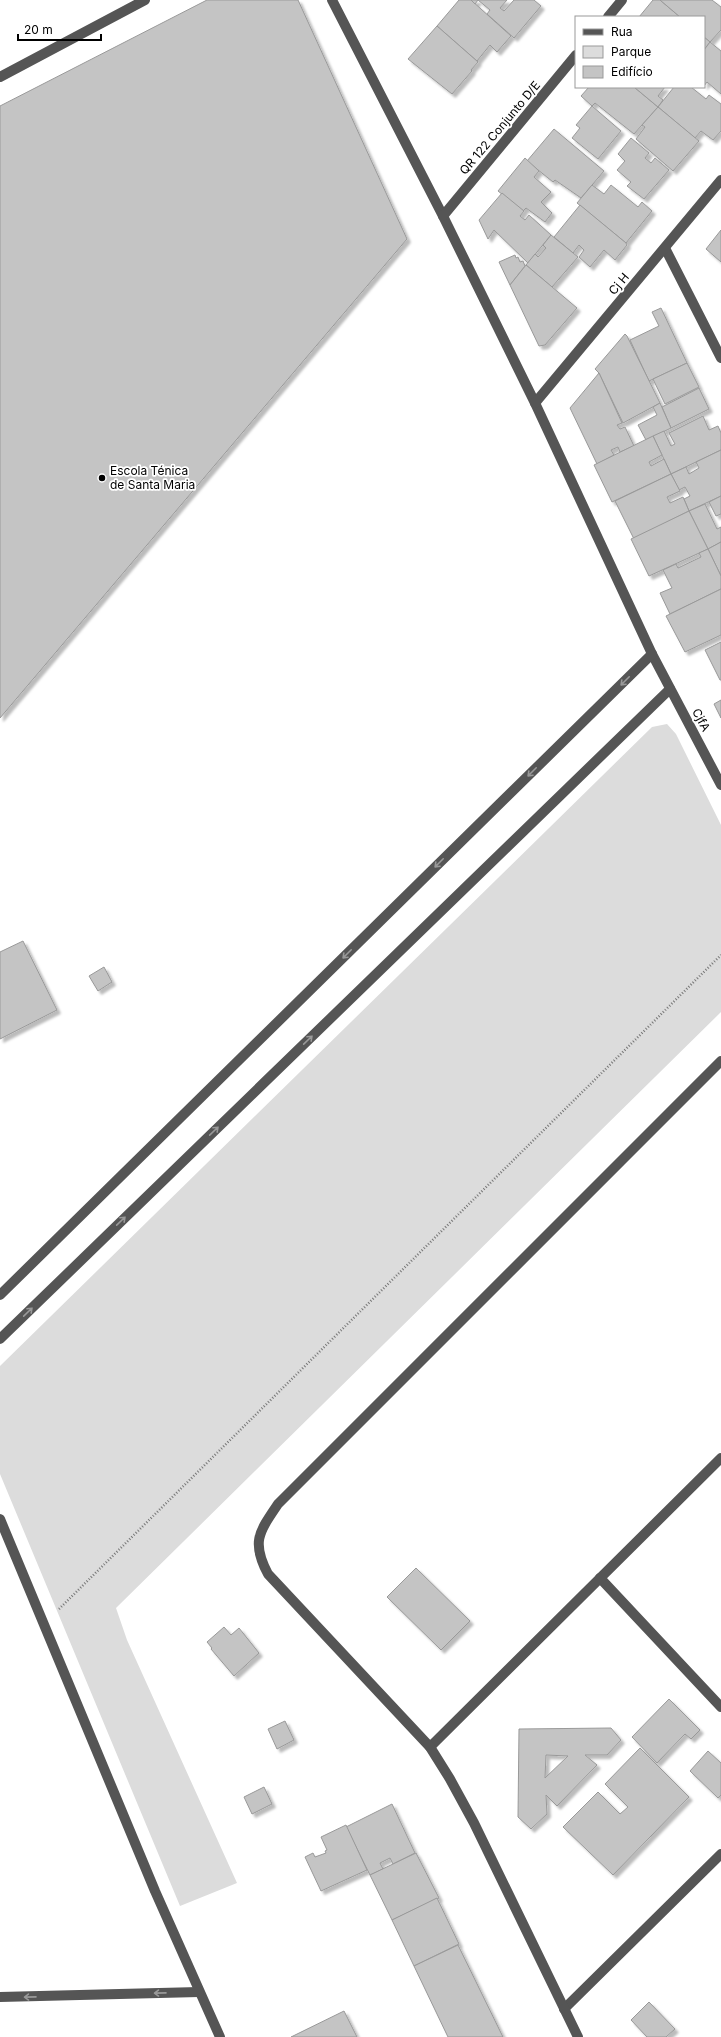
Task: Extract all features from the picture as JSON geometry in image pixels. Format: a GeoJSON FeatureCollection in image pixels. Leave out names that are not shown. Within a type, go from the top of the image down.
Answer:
{"type":"FeatureCollection","features":[{"type":"Feature","properties":{"kind":"street"},"geometry":{"type":"LineString","coordinates":[[0,77],[145,0]]}},
{"type":"Feature","properties":{"kind":"street","name":"CjfA"},"geometry":{"type":"LineString","coordinates":[[332,0],[443,216],[535,403],[652,654],[721,786]]}},
{"type":"Feature","properties":{"kind":"street"},"geometry":{"type":"LineString","coordinates":[[609,16],[622,0]]}},
{"type":"Feature","properties":{"kind":"street","name":"QR 122 Conjunto D/E"},"geometry":{"type":"LineString","coordinates":[[443,216],[575,56]]}},
{"type":"Feature","properties":{"kind":"street","name":"Cj H"},"geometry":{"type":"LineString","coordinates":[[535,403],[666,248],[721,180]]}},
{"type":"Feature","properties":{"kind":"street"},"geometry":{"type":"LineString","coordinates":[[666,248],[721,358]]}},
{"type":"Feature","properties":{"kind":"street"},"geometry":{"type":"LineString","coordinates":[[0,1295],[652,654]]}},
{"type":"Feature","properties":{"kind":"street"},"geometry":{"type":"LineString","coordinates":[[0,1339],[670,689]]}},
{"type":"Feature","properties":{"kind":"street"},"geometry":{"type":"LineString","coordinates":[[578,2037],[474,1823],[450,1779],[430,1747],[268,1574],[259,1557],[258,1544],[264,1525],[278,1504],[721,1061]]}},
{"type":"Feature","properties":{"kind":"street"},"geometry":{"type":"LineString","coordinates":[[430,1747],[721,1458]]}},
{"type":"Feature","properties":{"kind":"street"},"geometry":{"type":"LineString","coordinates":[[0,1519],[199,1992],[220,2037]]}},
{"type":"Feature","properties":{"kind":"street"},"geometry":{"type":"LineString","coordinates":[[600,1578],[721,1707]]}},
{"type":"Feature","properties":{"kind":"street"},"geometry":{"type":"LineString","coordinates":[[564,2010],[721,1854]]}},
{"type":"Feature","properties":{"kind":"street"},"geometry":{"type":"LineString","coordinates":[[0,1997],[199,1992]]}},
{"type":"Feature","properties":{"kind":"path"},"geometry":{"type":"LineString","coordinates":[[44,1624],[721,954]]}},
{"type":"Feature","properties":{"kind":"green space"},"geometry":{"type":"Polygon","coordinates":[[[667,724],[676,734],[721,825],[721,1012],[116,1608],[127,1640],[237,1883],[180,1906],[0,1474],[0,1366],[652,727],[667,724]]]}},
{"type":"Feature","properties":{"kind":"building","name":"Escola Ténica de Santa Maria"},"geometry":{"type":"Polygon","coordinates":[[[207,0],[298,0],[407,239],[0,718],[0,106],[207,0]]]}},
{"type":"Feature","properties":{"kind":"building"},"geometry":{"type":"Polygon","coordinates":[[[459,0],[471,0],[511,36],[497,52],[490,45],[477,61],[437,26],[459,0]]]}},
{"type":"Feature","properties":{"kind":"building"},"geometry":{"type":"Polygon","coordinates":[[[471,0],[478,0],[475,4],[471,0]]]}},
{"type":"Feature","properties":{"kind":"building"},"geometry":{"type":"Polygon","coordinates":[[[478,0],[507,0],[500,8],[504,11],[514,0],[534,0],[541,6],[514,38],[487,14],[490,10],[478,0]]]}},
{"type":"Feature","properties":{"kind":"building"},"geometry":{"type":"Polygon","coordinates":[[[653,0],[660,0],[679,16],[640,16],[653,0]]]}},
{"type":"Feature","properties":{"kind":"building"},"geometry":{"type":"Polygon","coordinates":[[[660,0],[712,0],[721,7],[721,30],[710,42],[705,38],[705,16],[679,16],[660,0]]]}},
{"type":"Feature","properties":{"kind":"building"},"geometry":{"type":"Polygon","coordinates":[[[437,26],[478,62],[452,94],[408,59],[437,26]]]}},
{"type":"Feature","properties":{"kind":"building"},"geometry":{"type":"Polygon","coordinates":[[[705,38],[710,42],[705,49],[705,38]]]}},
{"type":"Feature","properties":{"kind":"building"},"geometry":{"type":"Polygon","coordinates":[[[710,42],[721,51],[721,94],[707,82],[705,85],[705,49],[710,42]]]}},
{"type":"Feature","properties":{"kind":"building"},"geometry":{"type":"Polygon","coordinates":[[[588,88],[635,88],[658,107],[634,134],[595,103],[592,106],[581,96],[588,88]]]}},
{"type":"Feature","properties":{"kind":"building"},"geometry":{"type":"Polygon","coordinates":[[[635,88],[664,88],[658,96],[663,100],[658,107],[635,88]]]}},
{"type":"Feature","properties":{"kind":"building"},"geometry":{"type":"Polygon","coordinates":[[[673,88],[692,88],[706,99],[709,95],[721,104],[721,131],[713,140],[701,131],[695,138],[658,107],[673,88]]]}},
{"type":"Feature","properties":{"kind":"building"},"geometry":{"type":"Polygon","coordinates":[[[592,106],[621,131],[598,159],[572,138],[580,128],[576,125],[592,106]]]}},
{"type":"Feature","properties":{"kind":"building"},"geometry":{"type":"Polygon","coordinates":[[[658,107],[699,141],[673,171],[636,139],[645,127],[642,125],[658,107]]]}},
{"type":"Feature","properties":{"kind":"building"},"geometry":{"type":"Polygon","coordinates":[[[554,129],[604,171],[581,198],[555,180],[553,182],[527,161],[554,129]]]}},
{"type":"Feature","properties":{"kind":"building"},"geometry":{"type":"Polygon","coordinates":[[[631,138],[649,153],[645,158],[651,163],[655,158],[669,170],[644,199],[627,186],[631,182],[617,170],[625,161],[618,154],[631,138]]]}},
{"type":"Feature","properties":{"kind":"building"},"geometry":{"type":"Polygon","coordinates":[[[525,158],[539,171],[534,177],[551,192],[541,202],[552,213],[545,222],[526,208],[523,211],[498,191],[525,158]]]}},
{"type":"Feature","properties":{"kind":"building"},"geometry":{"type":"Polygon","coordinates":[[[592,185],[604,194],[611,185],[638,207],[642,202],[652,211],[626,243],[577,203],[592,185]]]}},
{"type":"Feature","properties":{"kind":"building"},"geometry":{"type":"Polygon","coordinates":[[[502,193],[524,211],[520,216],[525,220],[529,215],[551,235],[528,263],[494,230],[488,239],[479,220],[502,193]]]}},
{"type":"Feature","properties":{"kind":"building"},"geometry":{"type":"Polygon","coordinates":[[[580,205],[626,243],[627,245],[615,260],[604,250],[590,267],[579,257],[584,250],[579,245],[573,253],[554,237],[580,205]]]}},
{"type":"Feature","properties":{"kind":"building"},"geometry":{"type":"Polygon","coordinates":[[[721,230],[721,262],[706,249],[721,230]]]}},
{"type":"Feature","properties":{"kind":"building"},"geometry":{"type":"Polygon","coordinates":[[[551,235],[578,257],[552,287],[526,265],[535,254],[538,257],[546,248],[543,245],[551,235]]]}},
{"type":"Feature","properties":{"kind":"building"},"geometry":{"type":"Polygon","coordinates":[[[515,255],[516,258],[518,257],[520,262],[523,261],[525,266],[510,285],[499,262],[515,255]]]}},
{"type":"Feature","properties":{"kind":"building"},"geometry":{"type":"Polygon","coordinates":[[[526,265],[577,308],[545,345],[539,346],[510,285],[526,265]]]}},
{"type":"Feature","properties":{"kind":"building"},"geometry":{"type":"Polygon","coordinates":[[[661,308],[687,363],[649,381],[630,340],[659,326],[652,312],[661,308]]]}},
{"type":"Feature","properties":{"kind":"building"},"geometry":{"type":"Polygon","coordinates":[[[625,334],[660,403],[623,423],[599,373],[595,369],[625,334]]]}},
{"type":"Feature","properties":{"kind":"building"},"geometry":{"type":"Polygon","coordinates":[[[687,363],[699,387],[665,404],[653,379],[687,363]]]}},
{"type":"Feature","properties":{"kind":"building"},"geometry":{"type":"Polygon","coordinates":[[[599,373],[622,423],[617,425],[620,429],[625,427],[634,446],[620,452],[618,447],[611,450],[614,455],[597,464],[570,408],[599,373]]]}},
{"type":"Feature","properties":{"kind":"building"},"geometry":{"type":"Polygon","coordinates":[[[699,388],[709,409],[671,428],[662,407],[699,388]]]}},
{"type":"Feature","properties":{"kind":"building"},"geometry":{"type":"Polygon","coordinates":[[[660,403],[671,428],[646,440],[638,425],[657,415],[653,407],[660,403]]]}},
{"type":"Feature","properties":{"kind":"building"},"geometry":{"type":"Polygon","coordinates":[[[703,416],[709,430],[718,426],[721,433],[721,450],[671,474],[653,436],[664,431],[671,446],[675,444],[669,433],[703,416]]]}},
{"type":"Feature","properties":{"kind":"building"},"geometry":{"type":"Polygon","coordinates":[[[653,436],[662,455],[649,462],[651,466],[664,459],[671,474],[612,502],[594,465],[653,436]]]}},
{"type":"Feature","properties":{"kind":"building"},"geometry":{"type":"Polygon","coordinates":[[[721,450],[721,496],[689,511],[684,499],[690,496],[685,487],[679,490],[671,474],[686,467],[689,474],[699,468],[696,462],[721,450]]]}},
{"type":"Feature","properties":{"kind":"building"},"geometry":{"type":"Polygon","coordinates":[[[671,474],[680,491],[667,497],[670,503],[683,497],[689,511],[634,539],[615,501],[671,474]]]}},
{"type":"Feature","properties":{"kind":"building"},"geometry":{"type":"Polygon","coordinates":[[[721,496],[721,514],[716,516],[709,502],[721,496]]]}},
{"type":"Feature","properties":{"kind":"building"},"geometry":{"type":"Polygon","coordinates":[[[705,504],[717,529],[721,527],[721,542],[708,549],[689,511],[705,504]]]}},
{"type":"Feature","properties":{"kind":"building"},"geometry":{"type":"Polygon","coordinates":[[[689,511],[708,549],[649,576],[631,539],[689,511]]]}},
{"type":"Feature","properties":{"kind":"building"},"geometry":{"type":"Polygon","coordinates":[[[721,542],[721,576],[708,549],[721,542]]]}},
{"type":"Feature","properties":{"kind":"building"},"geometry":{"type":"Polygon","coordinates":[[[708,549],[721,576],[721,589],[670,614],[660,593],[672,588],[663,570],[676,564],[678,568],[701,557],[699,553],[708,549]]]}},
{"type":"Feature","properties":{"kind":"building"},"geometry":{"type":"Polygon","coordinates":[[[721,589],[721,635],[685,652],[666,616],[721,589]]]}},
{"type":"Feature","properties":{"kind":"building"},"geometry":{"type":"Polygon","coordinates":[[[721,642],[721,680],[720,680],[705,650],[721,642]]]}},
{"type":"Feature","properties":{"kind":"building"},"geometry":{"type":"Polygon","coordinates":[[[721,700],[721,718],[714,704],[721,700]]]}},
{"type":"Feature","properties":{"kind":"building"},"geometry":{"type":"Polygon","coordinates":[[[23,941],[57,1010],[0,1039],[0,952],[23,941]]]}},
{"type":"Feature","properties":{"kind":"building"},"geometry":{"type":"Polygon","coordinates":[[[104,967],[112,982],[98,991],[89,976],[104,967]]]}},
{"type":"Feature","properties":{"kind":"building"},"geometry":{"type":"Polygon","coordinates":[[[416,1568],[470,1621],[441,1650],[387,1597],[416,1568]]]}},
{"type":"Feature","properties":{"kind":"building"},"geometry":{"type":"Polygon","coordinates":[[[224,1627],[231,1635],[239,1628],[259,1653],[234,1676],[211,1649],[212,1648],[207,1642],[224,1627]]]}},
{"type":"Feature","properties":{"kind":"building"},"geometry":{"type":"Polygon","coordinates":[[[669,1699],[700,1730],[691,1739],[685,1734],[657,1763],[632,1737],[669,1699]]]}},
{"type":"Feature","properties":{"kind":"building"},"geometry":{"type":"Polygon","coordinates":[[[285,1721],[294,1740],[277,1749],[268,1729],[285,1721]]]}},
{"type":"Feature","properties":{"kind":"building"},"geometry":{"type":"Polygon","coordinates":[[[611,1728],[621,1740],[607,1755],[585,1755],[597,1765],[557,1806],[546,1795],[547,1814],[531,1829],[518,1817],[519,1729],[611,1728]],[[546,1755],[545,1778],[568,1756],[546,1755]]]}},
{"type":"Feature","properties":{"kind":"building"},"geometry":{"type":"Polygon","coordinates":[[[640,1748],[689,1797],[613,1875],[563,1827],[598,1792],[620,1814],[628,1807],[605,1784],[640,1748]]]}},
{"type":"Feature","properties":{"kind":"building"},"geometry":{"type":"Polygon","coordinates":[[[708,1751],[721,1763],[721,1795],[718,1798],[690,1771],[708,1751]]]}},
{"type":"Feature","properties":{"kind":"building"},"geometry":{"type":"Polygon","coordinates":[[[264,1787],[272,1804],[252,1814],[244,1797],[264,1787]]]}},
{"type":"Feature","properties":{"kind":"building"},"geometry":{"type":"Polygon","coordinates":[[[392,1804],[415,1853],[393,1864],[390,1858],[380,1863],[383,1869],[370,1875],[346,1827],[392,1804]]]}},
{"type":"Feature","properties":{"kind":"building"},"geometry":{"type":"Polygon","coordinates":[[[346,1825],[367,1870],[321,1891],[305,1857],[313,1853],[315,1857],[326,1853],[325,1851],[327,1850],[321,1837],[346,1825]]]}},
{"type":"Feature","properties":{"kind":"building"},"geometry":{"type":"Polygon","coordinates":[[[416,1853],[439,1898],[392,1920],[370,1875],[416,1853]]]}},
{"type":"Feature","properties":{"kind":"building"},"geometry":{"type":"Polygon","coordinates":[[[437,1898],[459,1944],[414,1966],[392,1920],[437,1898]]]}},
{"type":"Feature","properties":{"kind":"building"},"geometry":{"type":"Polygon","coordinates":[[[458,1945],[503,2037],[448,2037],[414,1966],[458,1945]]]}},
{"type":"Feature","properties":{"kind":"building"},"geometry":{"type":"Polygon","coordinates":[[[649,2002],[675,2029],[666,2037],[647,2037],[631,2020],[649,2002]]]}},
{"type":"Feature","properties":{"kind":"building"},"geometry":{"type":"Polygon","coordinates":[[[344,2011],[357,2037],[291,2037],[344,2011]]]}},
{"type":"Feature","properties":{"kind":"place","name":"Escola Ténica de Santa Maria"},"geometry":{"type":"Point","coordinates":[102,478]}}]}
